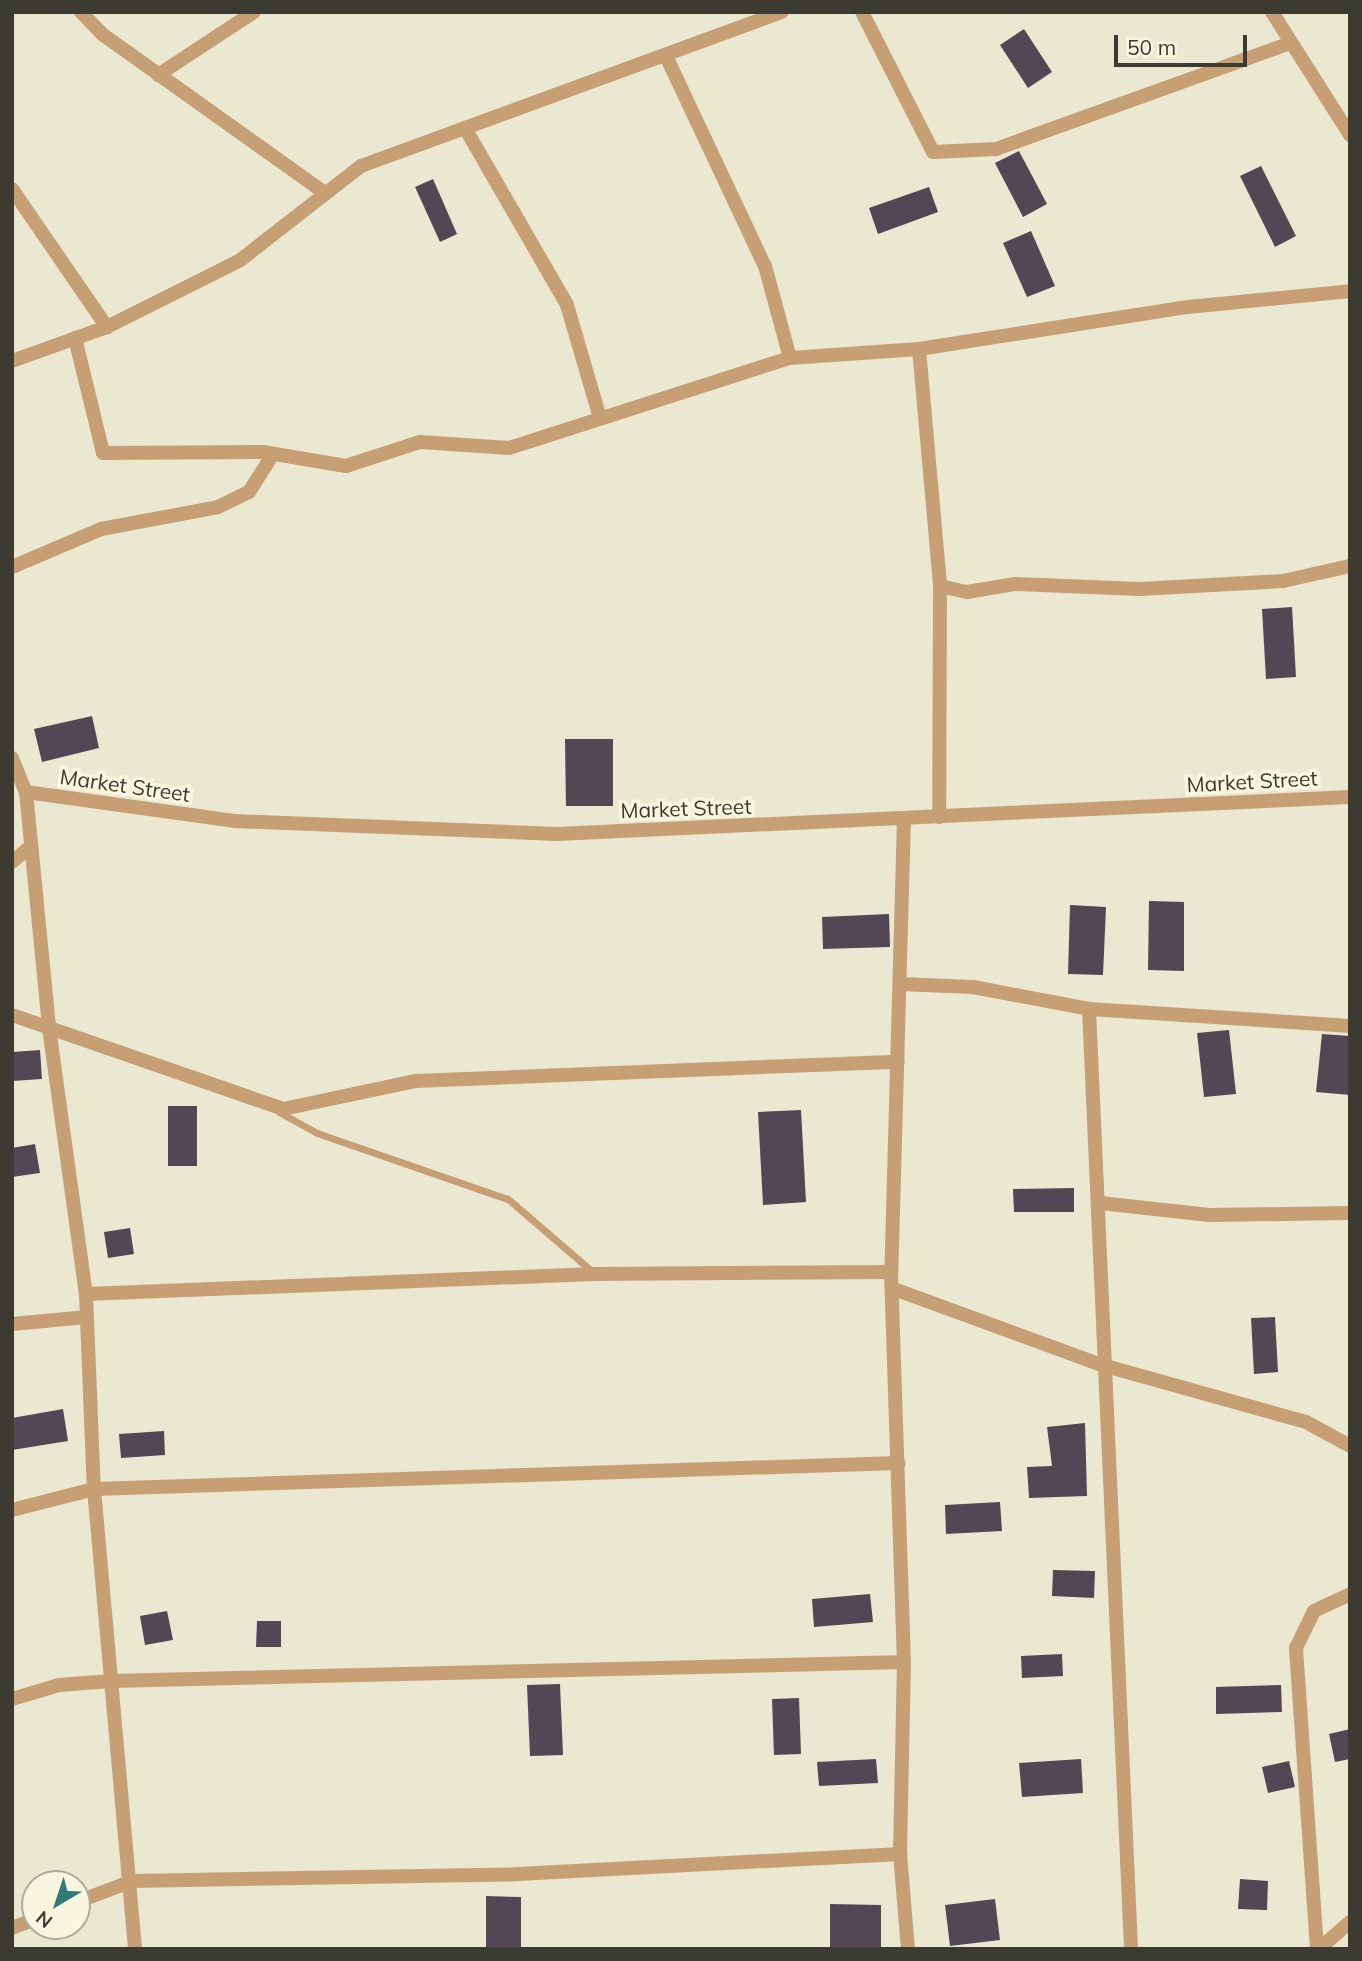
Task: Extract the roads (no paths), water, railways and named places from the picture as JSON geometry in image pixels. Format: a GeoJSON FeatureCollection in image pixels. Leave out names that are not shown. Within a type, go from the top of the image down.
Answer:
{"type":"FeatureCollection","features":[{"type":"Feature","properties":{"kind":"street"},"geometry":{"type":"LineString","coordinates":[[81,12],[158,75],[326,193]]}},
{"type":"Feature","properties":{"kind":"street"},"geometry":{"type":"LineString","coordinates":[[158,75],[254,12]]}},
{"type":"Feature","properties":{"kind":"street"},"geometry":{"type":"LineString","coordinates":[[12,361],[107,327],[239,261],[361,166],[782,12]]}},
{"type":"Feature","properties":{"kind":"street"},"geometry":{"type":"LineString","coordinates":[[862,12],[933,152],[996,149],[1290,43]]}},
{"type":"Feature","properties":{"kind":"street"},"geometry":{"type":"LineString","coordinates":[[1272,12],[1350,135]]}},
{"type":"Feature","properties":{"kind":"street"},"geometry":{"type":"LineString","coordinates":[[666,55],[765,266],[790,358]]}},
{"type":"Feature","properties":{"kind":"street"},"geometry":{"type":"LineString","coordinates":[[465,128],[567,305],[600,418]]}},
{"type":"Feature","properties":{"kind":"street"},"geometry":{"type":"LineString","coordinates":[[12,189],[107,327]]}},
{"type":"Feature","properties":{"kind":"street"},"geometry":{"type":"LineString","coordinates":[[75,338],[103,453],[273,454],[346,466],[421,442],[509,448],[790,358],[919,349],[1188,307],[1350,291]]}},
{"type":"Feature","properties":{"kind":"street"},"geometry":{"type":"LineString","coordinates":[[919,349],[940,586],[939,817]]}},
{"type":"Feature","properties":{"kind":"street"},"geometry":{"type":"LineString","coordinates":[[12,567],[102,529],[218,507],[249,492],[273,454]]}},
{"type":"Feature","properties":{"kind":"street"},"geometry":{"type":"LineString","coordinates":[[940,586],[967,592],[1015,583],[1140,589],[1283,581],[1350,566]]}},
{"type":"Feature","properties":{"kind":"street"},"geometry":{"type":"LineString","coordinates":[[12,758],[26,792],[49,1028],[86,1294],[94,1489],[132,1881],[135,1949]]}},
{"type":"Feature","properties":{"kind":"street","name":"Market Street"},"geometry":{"type":"LineString","coordinates":[[26,792],[233,821],[421,831],[557,834],[1350,797]]}},
{"type":"Feature","properties":{"kind":"street"},"geometry":{"type":"LineString","coordinates":[[904,818],[891,1272],[894,1289],[904,1662],[900,1854],[908,1949]]}},
{"type":"Feature","properties":{"kind":"street"},"geometry":{"type":"LineString","coordinates":[[12,862],[31,846]]}},
{"type":"Feature","properties":{"kind":"street"},"geometry":{"type":"LineString","coordinates":[[900,984],[974,987],[1089,1009],[1350,1026]]}},
{"type":"Feature","properties":{"kind":"street"},"geometry":{"type":"LineString","coordinates":[[1089,1009],[1100,1203],[1102,1365],[1131,1949]]}},
{"type":"Feature","properties":{"kind":"street"},"geometry":{"type":"LineString","coordinates":[[12,1014],[283,1109],[416,1081],[898,1062]]}},
{"type":"Feature","properties":{"kind":"street"},"geometry":{"type":"LineString","coordinates":[[1100,1203],[1209,1215],[1350,1213]]}},
{"type":"Feature","properties":{"kind":"street"},"geometry":{"type":"LineString","coordinates":[[86,1294],[595,1274],[891,1272]]}},
{"type":"Feature","properties":{"kind":"street"},"geometry":{"type":"LineString","coordinates":[[894,1289],[1102,1365],[1306,1422],[1350,1446]]}},
{"type":"Feature","properties":{"kind":"street"},"geometry":{"type":"LineString","coordinates":[[12,1324],[87,1317]]}},
{"type":"Feature","properties":{"kind":"street"},"geometry":{"type":"LineString","coordinates":[[12,1510],[94,1489],[899,1463]]}},
{"type":"Feature","properties":{"kind":"street"},"geometry":{"type":"LineString","coordinates":[[1318,1949],[1296,1648],[1314,1611],[1350,1594]]}},
{"type":"Feature","properties":{"kind":"street"},"geometry":{"type":"LineString","coordinates":[[12,1699],[59,1685],[111,1681],[904,1662]]}},
{"type":"Feature","properties":{"kind":"street"},"geometry":{"type":"LineString","coordinates":[[91,1897],[132,1881],[518,1874],[900,1854]]}},
{"type":"Feature","properties":{"kind":"street"},"geometry":{"type":"LineString","coordinates":[[1318,1949],[1350,1922]]}},
{"type":"Feature","properties":{"kind":"lane"},"geometry":{"type":"LineString","coordinates":[[266,1105],[317,1133],[508,1199],[595,1274]]}}]}
